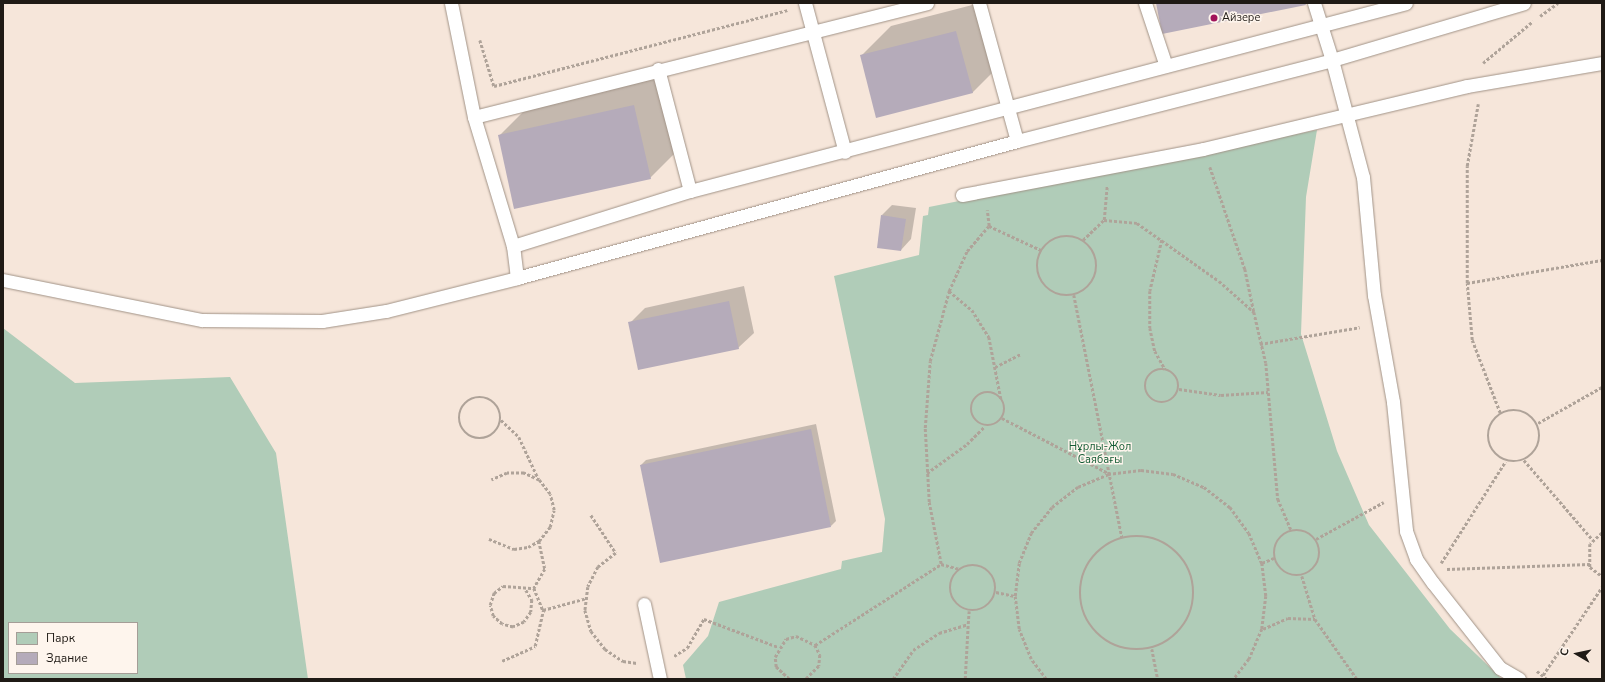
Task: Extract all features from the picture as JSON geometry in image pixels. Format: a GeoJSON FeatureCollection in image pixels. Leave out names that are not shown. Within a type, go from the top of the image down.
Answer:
{"type":"FeatureCollection","features":[{"type":"Feature","properties":{"kind":"lane"},"geometry":{"type":"LineString","coordinates":[[451,3],[474,117],[514,246],[517,278]]}},
{"type":"Feature","properties":{"kind":"lane"},"geometry":{"type":"LineString","coordinates":[[474,117],[658,69],[927,3]]}},
{"type":"Feature","properties":{"kind":"lane"},"geometry":{"type":"LineString","coordinates":[[979,3],[1017,141]]}},
{"type":"Feature","properties":{"kind":"lane"},"geometry":{"type":"LineString","coordinates":[[1145,3],[1166,66]]}},
{"type":"Feature","properties":{"kind":"lane"},"geometry":{"type":"LineString","coordinates":[[1314,3],[1332,60],[1363,177],[1379,324],[1393,402],[1406,531],[1416,559],[1500,668],[1519,679]]}},
{"type":"Feature","properties":{"kind":"lane"},"geometry":{"type":"LineString","coordinates":[[514,246],[690,190],[845,152],[1320,24],[1406,3]]}},
{"type":"Feature","properties":{"kind":"lane"},"geometry":{"type":"LineString","coordinates":[[3,280],[202,320],[322,321],[386,311],[517,278],[1017,141],[1332,60],[1524,3]]}},
{"type":"Feature","properties":{"kind":"lane"},"geometry":{"type":"LineString","coordinates":[[805,4],[845,152]]}},
{"type":"Feature","properties":{"kind":"lane"},"geometry":{"type":"LineString","coordinates":[[962,195],[1203,149],[1347,116],[1467,86],[1602,62]]}},
{"type":"Feature","properties":{"kind":"lane"},"geometry":{"type":"LineString","coordinates":[[658,69],[690,190]]}},
{"type":"Feature","properties":{"kind":"lane"},"geometry":{"type":"LineString","coordinates":[[644,604],[660,679]]}},
{"type":"Feature","properties":{"kind":"path"},"geometry":{"type":"LineString","coordinates":[[1467,86],[1485,61],[1558,3]]}},
{"type":"Feature","properties":{"kind":"path"},"geometry":{"type":"LineString","coordinates":[[478,33],[494,86],[805,4]]}},
{"type":"Feature","properties":{"kind":"path"},"geometry":{"type":"LineString","coordinates":[[1484,84],[1467,166],[1467,283],[1472,340],[1500,412]]}},
{"type":"Feature","properties":{"kind":"path"},"geometry":{"type":"LineString","coordinates":[[1203,149],[1245,269],[1268,392],[1278,499],[1292,530]]}},
{"type":"Feature","properties":{"kind":"path"},"geometry":{"type":"LineString","coordinates":[[1083,240],[1104,220],[1105,168]]}},
{"type":"Feature","properties":{"kind":"path"},"geometry":{"type":"LineString","coordinates":[[941,564],[927,473],[925,428],[930,361],[949,291],[967,251],[989,226],[984,192]]}},
{"type":"Feature","properties":{"kind":"path"},"geometry":{"type":"LineString","coordinates":[[1104,220],[1137,223],[1219,281],[1254,312]]}},
{"type":"Feature","properties":{"kind":"path"},"geometry":{"type":"LineString","coordinates":[[989,226],[1041,250]]}},
{"type":"Feature","properties":{"kind":"path"},"geometry":{"type":"LineString","coordinates":[[1060,237],[1083,240],[1091,248],[1097,271],[1092,282],[1074,295],[1051,292],[1042,283],[1037,273],[1041,250],[1060,237]]}},
{"type":"Feature","properties":{"kind":"path"},"geometry":{"type":"LineString","coordinates":[[1162,240],[1150,291],[1150,328],[1154,351],[1165,369],[1176,376],[1179,388]]}},
{"type":"Feature","properties":{"kind":"path"},"geometry":{"type":"LineString","coordinates":[[1467,283],[1602,260]]}},
{"type":"Feature","properties":{"kind":"path"},"geometry":{"type":"LineString","coordinates":[[949,291],[972,310],[989,337],[1001,399],[1002,418]]}},
{"type":"Feature","properties":{"kind":"path"},"geometry":{"type":"LineString","coordinates":[[1074,295],[1122,538]]}},
{"type":"Feature","properties":{"kind":"path"},"geometry":{"type":"LineString","coordinates":[[1260,344],[1379,324]]}},
{"type":"Feature","properties":{"kind":"path"},"geometry":{"type":"LineString","coordinates":[[995,367],[1021,354]]}},
{"type":"Feature","properties":{"kind":"path"},"geometry":{"type":"LineString","coordinates":[[1165,369],[1148,377],[1148,396],[1166,402],[1179,388]]}},
{"type":"Feature","properties":{"kind":"path"},"geometry":{"type":"LineString","coordinates":[[1538,423],[1602,387]]}},
{"type":"Feature","properties":{"kind":"path"},"geometry":{"type":"LineString","coordinates":[[1179,388],[1221,395],[1268,392]]}},
{"type":"Feature","properties":{"kind":"path"},"geometry":{"type":"LineString","coordinates":[[985,426],[971,413],[973,400],[990,392],[1001,399]]}},
{"type":"Feature","properties":{"kind":"path"},"geometry":{"type":"LineString","coordinates":[[490,539],[514,549],[540,541],[550,527],[554,510],[550,494],[540,480],[519,436],[501,420],[496,403],[478,397],[463,406],[460,415],[466,433],[483,439],[498,429],[501,420]]}},
{"type":"Feature","properties":{"kind":"path"},"geometry":{"type":"LineString","coordinates":[[1522,410],[1538,423],[1541,444],[1524,460],[1505,462],[1491,449],[1488,429],[1500,412],[1522,410]]}},
{"type":"Feature","properties":{"kind":"path"},"geometry":{"type":"LineString","coordinates":[[927,473],[967,444],[985,426],[1002,418]]}},
{"type":"Feature","properties":{"kind":"path"},"geometry":{"type":"LineString","coordinates":[[1002,418],[1110,474]]}},
{"type":"Feature","properties":{"kind":"path"},"geometry":{"type":"LineString","coordinates":[[1524,460],[1593,540]]}},
{"type":"Feature","properties":{"kind":"path"},"geometry":{"type":"LineString","coordinates":[[1505,462],[1438,569],[1590,564]]}},
{"type":"Feature","properties":{"kind":"path"},"geometry":{"type":"LineString","coordinates":[[1046,679],[1031,659],[1019,629],[1015,596],[1019,564],[1031,533],[1044,517],[1078,487],[1110,474],[1141,470],[1173,474],[1204,487],[1234,512],[1250,533],[1262,563],[1266,596],[1262,629],[1250,659],[1234,679]]}},
{"type":"Feature","properties":{"kind":"path"},"geometry":{"type":"LineString","coordinates":[[491,480],[507,473],[524,473],[540,480]]}},
{"type":"Feature","properties":{"kind":"path"},"geometry":{"type":"LineString","coordinates":[[1316,539],[1402,492]]}},
{"type":"Feature","properties":{"kind":"path"},"geometry":{"type":"LineString","coordinates":[[590,515],[616,553],[598,567],[586,598],[585,610],[591,631],[604,649],[624,661],[656,663],[687,648],[704,620],[778,646],[796,636],[816,645]]}},
{"type":"Feature","properties":{"kind":"path"},"geometry":{"type":"LineString","coordinates":[[1292,530],[1309,533],[1316,539],[1320,557],[1311,572],[1302,576],[1285,573],[1274,558],[1277,541],[1292,530]]}},
{"type":"Feature","properties":{"kind":"path"},"geometry":{"type":"LineString","coordinates":[[1602,533],[1590,544],[1590,564],[1602,576]]}},
{"type":"Feature","properties":{"kind":"path"},"geometry":{"type":"LineString","coordinates":[[1137,536],[1166,544],[1177,553],[1192,578],[1194,593],[1186,622],[1166,643],[1152,649],[1137,651],[1108,643],[1096,634],[1082,608],[1081,586],[1087,565],[1097,553],[1122,538],[1137,536]]}},
{"type":"Feature","properties":{"kind":"path"},"geometry":{"type":"LineString","coordinates":[[526,590],[532,600],[528,617],[513,627],[502,624],[493,616],[490,605],[494,593],[503,586],[516,585],[526,590],[534,588],[545,569],[540,541]]}},
{"type":"Feature","properties":{"kind":"path"},"geometry":{"type":"LineString","coordinates":[[1262,563],[1274,558]]}},
{"type":"Feature","properties":{"kind":"path"},"geometry":{"type":"LineString","coordinates":[[816,645],[941,564],[960,569],[977,565],[986,568],[994,579],[996,592],[987,607],[969,611],[954,602],[950,594],[953,576],[960,569]]}},
{"type":"Feature","properties":{"kind":"path"},"geometry":{"type":"LineString","coordinates":[[1302,576],[1315,619],[1357,679]]}},
{"type":"Feature","properties":{"kind":"path"},"geometry":{"type":"LineString","coordinates":[[1543,675],[1602,587]]}},
{"type":"Feature","properties":{"kind":"path"},"geometry":{"type":"LineString","coordinates":[[502,661],[535,646],[543,610],[534,588]]}},
{"type":"Feature","properties":{"kind":"path"},"geometry":{"type":"LineString","coordinates":[[996,592],[1015,596]]}},
{"type":"Feature","properties":{"kind":"path"},"geometry":{"type":"LineString","coordinates":[[543,610],[586,598]]}},
{"type":"Feature","properties":{"kind":"path"},"geometry":{"type":"LineString","coordinates":[[965,679],[969,611]]}},
{"type":"Feature","properties":{"kind":"path"},"geometry":{"type":"LineString","coordinates":[[1262,629],[1288,618],[1315,619]]}},
{"type":"Feature","properties":{"kind":"path"},"geometry":{"type":"LineString","coordinates":[[893,679],[914,650],[939,633],[968,624]]}},
{"type":"Feature","properties":{"kind":"path"},"geometry":{"type":"LineString","coordinates":[[806,679],[819,666],[816,645]]}},
{"type":"Feature","properties":{"kind":"path"},"geometry":{"type":"LineString","coordinates":[[778,646],[776,667],[789,679]]}},
{"type":"Feature","properties":{"kind":"path"},"geometry":{"type":"LineString","coordinates":[[1152,649],[1158,679]]}},
{"type":"Feature","properties":{"kind":"path"},"geometry":{"type":"LineString","coordinates":[[1531,666],[1547,679]]}},
{"type":"Feature","properties":{"kind":"green space","name":"Нұрлы-Жол Саябағы"},"geometry":{"type":"Polygon","coordinates":[[[1317,130],[1306,197],[1301,334],[1337,451],[1369,525],[1450,629],[1502,679],[686,679],[683,665],[708,636],[719,602],[841,569],[842,561],[882,552],[885,519],[834,276],[919,255],[923,216],[928,215],[929,207],[1317,130]]]}},
{"type":"Feature","properties":{"kind":"green space"},"geometry":{"type":"Polygon","coordinates":[[[3,328],[75,383],[230,377],[276,453],[308,679],[3,679],[3,328]]]}},
{"type":"Feature","properties":{"kind":"building"},"geometry":{"type":"Polygon","coordinates":[[[1156,3],[1305,3],[1306,5],[1162,34],[1156,3]]]}},
{"type":"Feature","properties":{"kind":"building"},"geometry":{"type":"Polygon","coordinates":[[[956,31],[973,93],[876,118],[860,55],[956,31]]]}},
{"type":"Feature","properties":{"kind":"building"},"geometry":{"type":"Polygon","coordinates":[[[634,105],[651,179],[514,209],[498,135],[634,105]]]}},
{"type":"Feature","properties":{"kind":"building"},"geometry":{"type":"Polygon","coordinates":[[[881,215],[906,219],[901,251],[877,248],[881,215]]]}},
{"type":"Feature","properties":{"kind":"building"},"geometry":{"type":"Polygon","coordinates":[[[729,301],[739,349],[638,370],[628,322],[729,301]]]}},
{"type":"Feature","properties":{"kind":"building"},"geometry":{"type":"Polygon","coordinates":[[[811,429],[831,527],[660,563],[640,465],[811,429]]]}},
{"type":"Feature","properties":{"kind":"place","name":"Айзере"},"geometry":{"type":"Point","coordinates":[1214,18]}}]}
